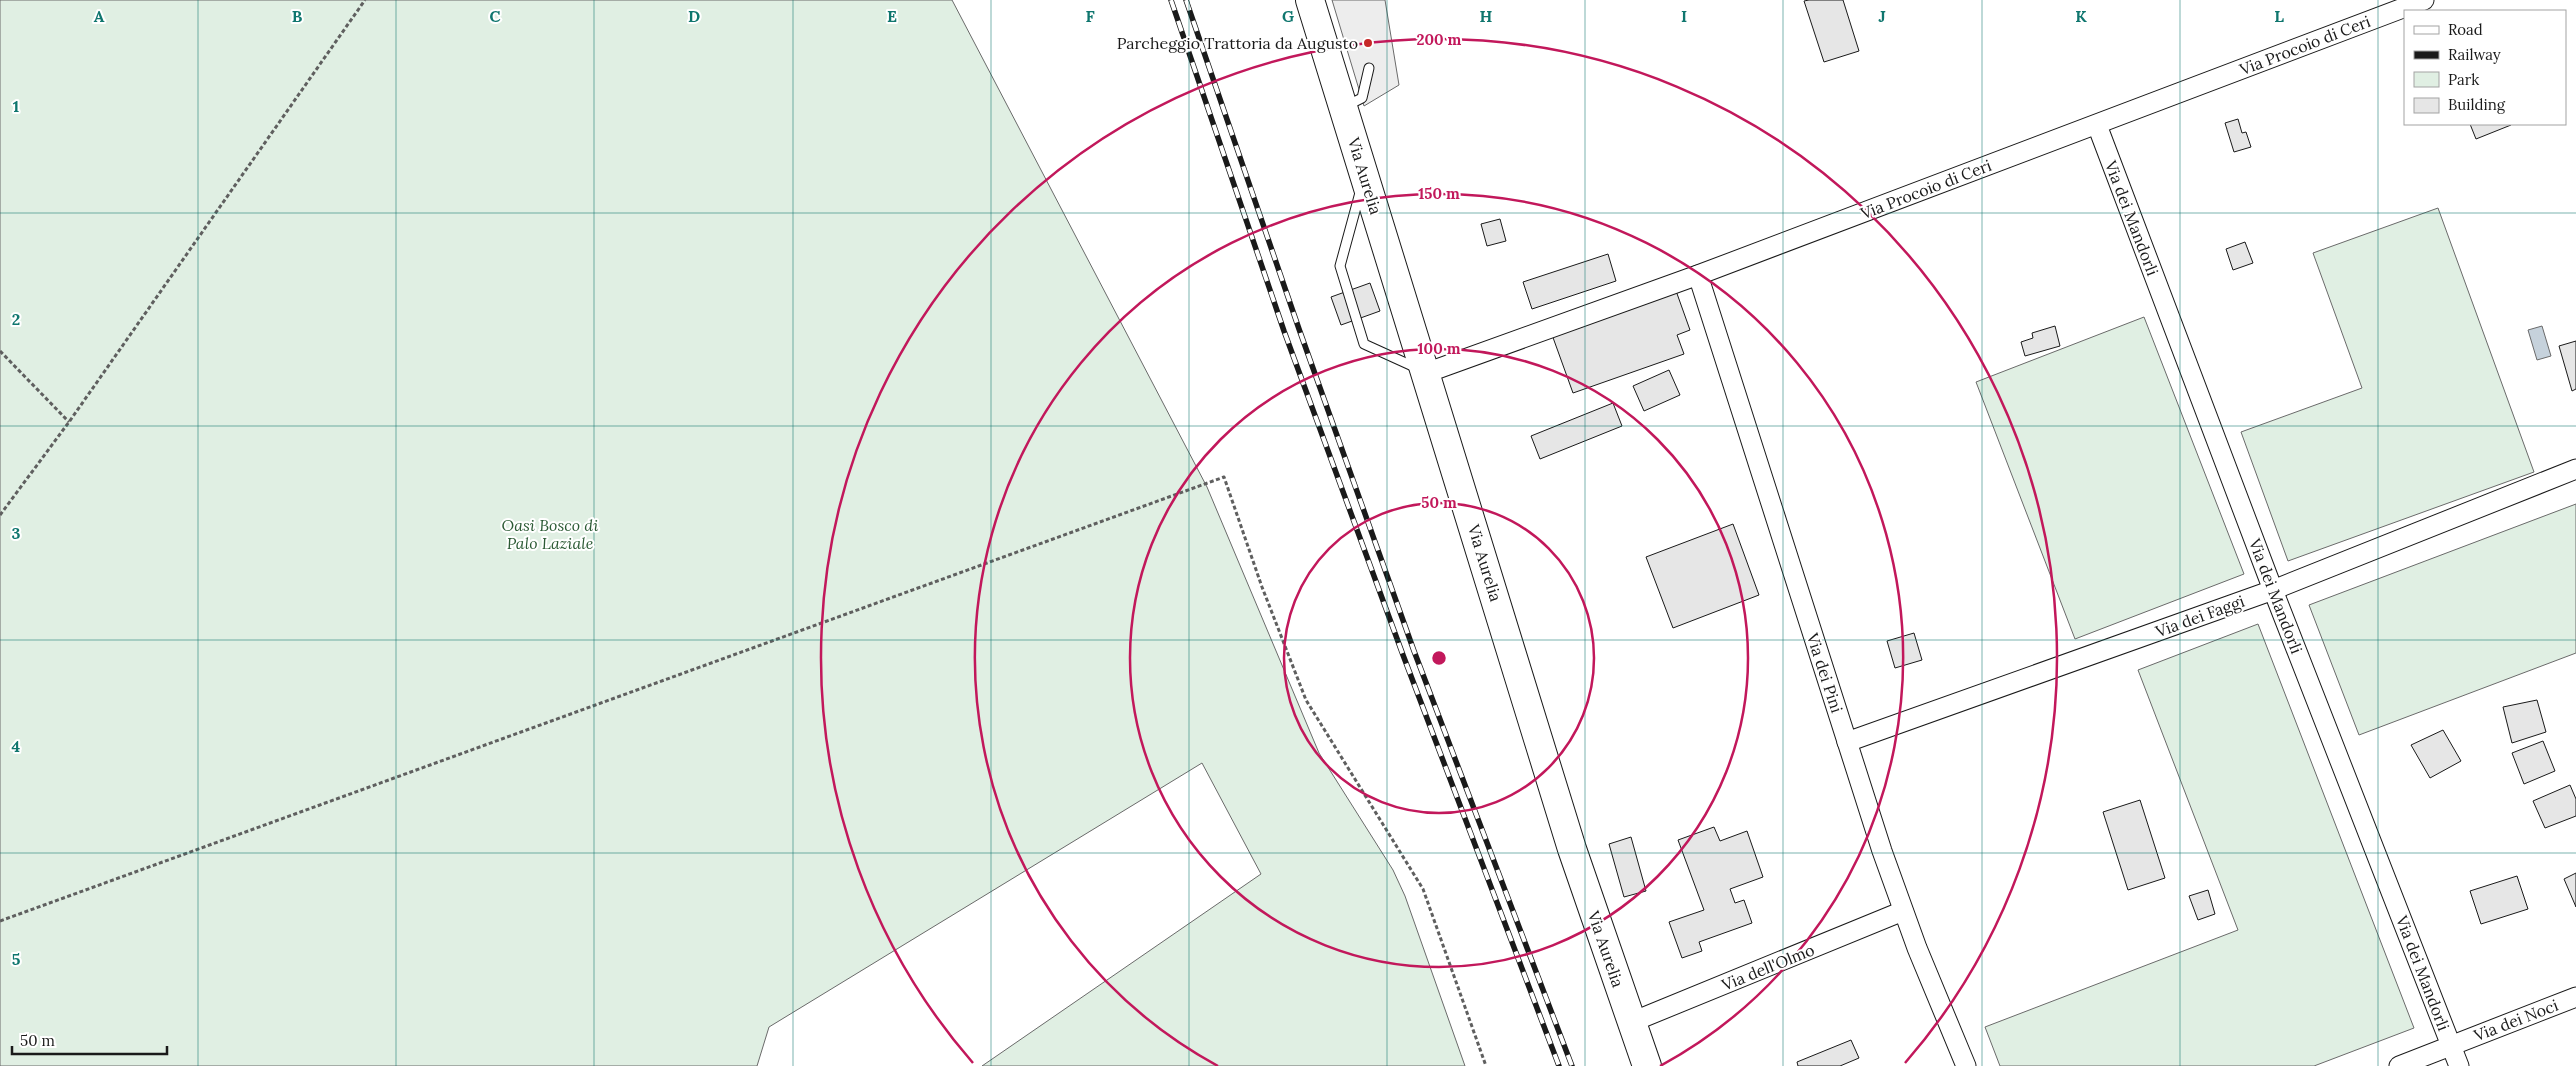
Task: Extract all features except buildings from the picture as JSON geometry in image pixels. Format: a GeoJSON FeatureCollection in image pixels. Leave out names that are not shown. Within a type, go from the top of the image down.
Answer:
{"type":"FeatureCollection","features":[{"type":"Feature","properties":{"kind":"main road","name":"Via Aurelia"},"geometry":{"type":"LineString","coordinates":[[1310,0],[1569,841],[1647,1066]]}},
{"type":"Feature","properties":{"kind":"street","name":"Via Procoio di Ceri"},"geometry":{"type":"LineString","coordinates":[[1426,372],[1698,275],[2424,0]]}},
{"type":"Feature","properties":{"kind":"street","name":"Via dei Mandorli"},"geometry":{"type":"LineString","coordinates":[[2097,125],[2273,590],[2459,1066]]}},
{"type":"Feature","properties":{"kind":"street","name":"Via dei Pini"},"geometry":{"type":"LineString","coordinates":[[1698,275],[1847,742],[1904,911],[1966,1066]]}},
{"type":"Feature","properties":{"kind":"street","name":"Via dei Faggi"},"geometry":{"type":"LineString","coordinates":[[1847,742],[2273,590],[2576,469]]}},
{"type":"Feature","properties":{"kind":"street","name":"Via dell'Olmo"},"geometry":{"type":"LineString","coordinates":[[1632,1022],[1904,911]]}},
{"type":"Feature","properties":{"kind":"street","name":"Via dei Noci"},"geometry":{"type":"LineString","coordinates":[[2399,1066],[2576,997]]}},
{"type":"Feature","properties":{"kind":"lane"},"geometry":{"type":"LineString","coordinates":[[1344,107],[1362,98],[1370,68]]}},
{"type":"Feature","properties":{"kind":"lane"},"geometry":{"type":"LineString","coordinates":[[1364,174],[1340,266],[1364,344],[1426,372]]}},
{"type":"Feature","properties":{"kind":"path"},"geometry":{"type":"LineString","coordinates":[[0,515],[69,422],[364,0]]}},
{"type":"Feature","properties":{"kind":"path"},"geometry":{"type":"LineString","coordinates":[[0,351],[69,422]]}},
{"type":"Feature","properties":{"kind":"path"},"geometry":{"type":"LineString","coordinates":[[0,922],[1224,477],[1306,700],[1423,890],[1486,1066]]}},
{"type":"Feature","properties":{"kind":"green space","name":"Oasi Bosco di Palo Laziale"},"geometry":{"type":"Polygon","coordinates":[[[0,0],[952,0],[1207,487],[1319,753],[1393,870],[1405,896],[1465,1066],[982,1066],[1261,874],[1202,763],[769,1027],[757,1066],[0,1066],[0,0]]]}},
{"type":"Feature","properties":{"kind":"green space"},"geometry":{"type":"Polygon","coordinates":[[[2438,208],[2534,472],[2288,561],[2241,432],[2362,388],[2313,253],[2438,208]]]}},
{"type":"Feature","properties":{"kind":"green space"},"geometry":{"type":"Polygon","coordinates":[[[2144,317],[2244,574],[2075,639],[1976,382],[2144,317]]]}},
{"type":"Feature","properties":{"kind":"green space"},"geometry":{"type":"Polygon","coordinates":[[[2576,504],[2576,653],[2359,735],[2309,605],[2576,504]]]}},
{"type":"Feature","properties":{"kind":"green space"},"geometry":{"type":"Polygon","coordinates":[[[2258,624],[2414,1028],[2314,1066],[2000,1066],[1985,1027],[2238,930],[2138,670],[2258,624]]]}},
{"type":"Feature","properties":{"kind":"shaded area","name":"Parcheggio Trattoria da Augusto"},"geometry":{"type":"Polygon","coordinates":[[[1332,0],[1385,0],[1399,85],[1364,106],[1332,0]]]}},
{"type":"Feature","properties":{"kind":"shaded area"},"geometry":{"type":"Polygon","coordinates":[[[2542,326],[2551,356],[2537,360],[2528,330],[2542,326]]]}},
{"type":"Feature","properties":{"kind":"railway"},"geometry":{"type":"LineString","coordinates":[[1171,0],[1284,331],[1403,655],[1559,1066]]}},
{"type":"Feature","properties":{"kind":"railway"},"geometry":{"type":"LineString","coordinates":[[1186,0],[1299,329],[1414,651],[1572,1066]]}},
{"type":"Feature","properties":{"kind":"place","name":"Parcheggio Trattoria da Augusto"},"geometry":{"type":"Point","coordinates":[1368,43]}}]}
